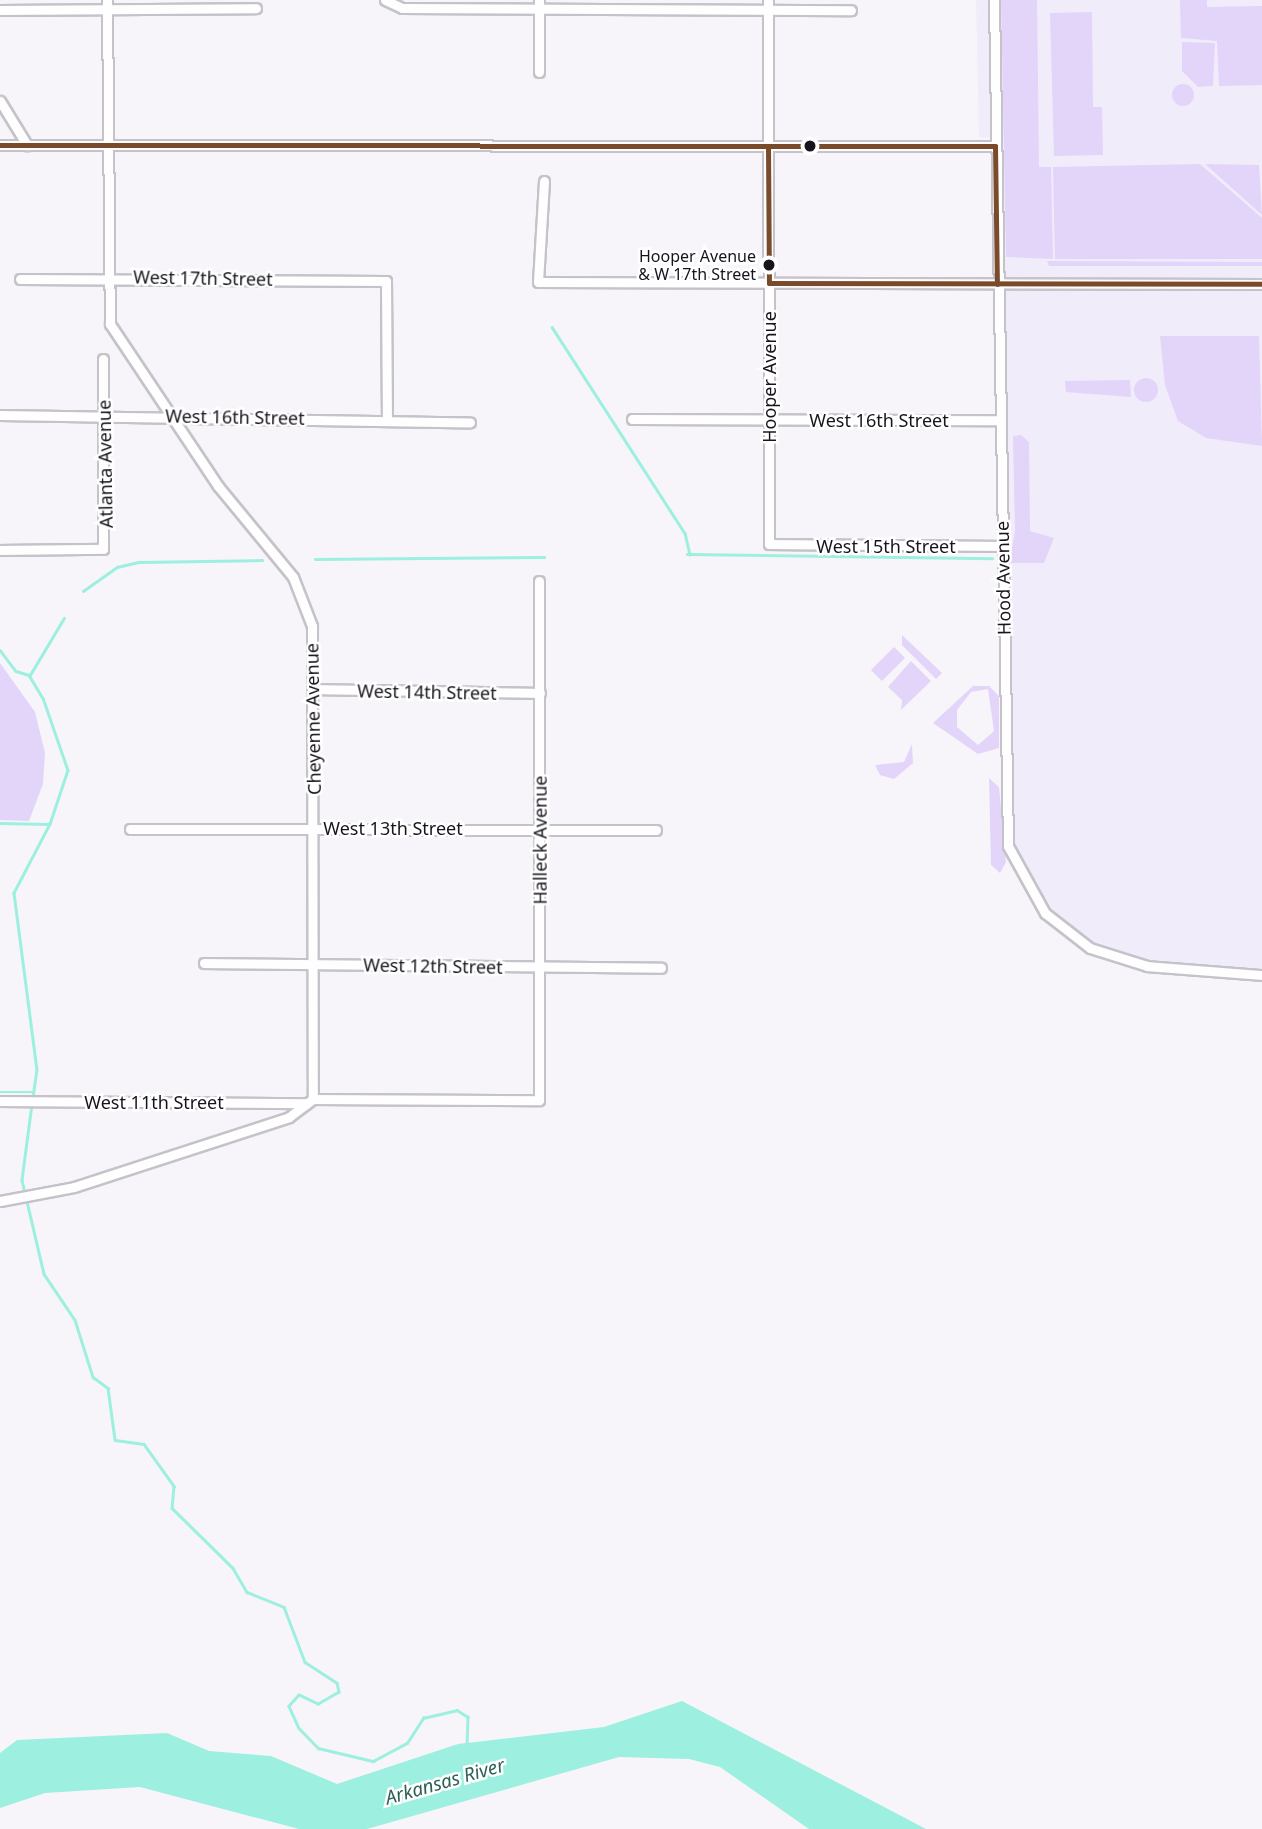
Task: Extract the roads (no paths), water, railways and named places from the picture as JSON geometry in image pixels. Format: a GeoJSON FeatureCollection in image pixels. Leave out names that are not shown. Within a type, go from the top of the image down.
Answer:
{"type":"FeatureCollection","features":[{"type":"Feature","properties":{"kind":"street","name":"Hooper Avenue"},"geometry":{"type":"LineString","coordinates":[[768,0],[769,544]]}},
{"type":"Feature","properties":{"kind":"street","name":"Hood Avenue"},"geometry":{"type":"LineString","coordinates":[[995,0],[1006,839],[1025,886],[1061,928],[1108,956],[1147,966],[1262,975]]}},
{"type":"Feature","properties":{"kind":"street"},"geometry":{"type":"LineString","coordinates":[[386,1],[402,8],[539,4],[768,11],[851,10]]}},
{"type":"Feature","properties":{"kind":"street"},"geometry":{"type":"LineString","coordinates":[[539,4],[539,72]]}},
{"type":"Feature","properties":{"kind":"street"},"geometry":{"type":"LineString","coordinates":[[0,10],[107,5],[256,8]]}},
{"type":"Feature","properties":{"kind":"street"},"geometry":{"type":"LineString","coordinates":[[107,5],[109,277]]}},
{"type":"Feature","properties":{"kind":"street"},"geometry":{"type":"LineString","coordinates":[[0,101],[27,145]]}},
{"type":"Feature","properties":{"kind":"street"},"geometry":{"type":"LineString","coordinates":[[0,145],[995,146]]}},
{"type":"Feature","properties":{"kind":"street"},"geometry":{"type":"LineString","coordinates":[[544,181],[538,282],[1262,284]]}},
{"type":"Feature","properties":{"kind":"street","name":"West 17th Street"},"geometry":{"type":"LineString","coordinates":[[20,279],[109,277],[386,281],[387,420]]}},
{"type":"Feature","properties":{"kind":"street","name":"Cheyenne Avenue"},"geometry":{"type":"LineString","coordinates":[[109,277],[110,324],[170,416],[293,578],[312,626],[314,964],[310,1101]]}},
{"type":"Feature","properties":{"kind":"street","name":"Atlanta Avenue"},"geometry":{"type":"LineString","coordinates":[[0,550],[103,549],[103,359]]}},
{"type":"Feature","properties":{"kind":"street","name":"West 16th Street"},"geometry":{"type":"LineString","coordinates":[[0,415],[470,422]]}},
{"type":"Feature","properties":{"kind":"street","name":"West 16th Street"},"geometry":{"type":"LineString","coordinates":[[632,419],[999,420]]}},
{"type":"Feature","properties":{"kind":"street","name":"West 15th Street"},"geometry":{"type":"LineString","coordinates":[[769,544],[1003,546]]}},
{"type":"Feature","properties":{"kind":"street","name":"Halleck Avenue"},"geometry":{"type":"LineString","coordinates":[[539,581],[539,1100]]}},
{"type":"Feature","properties":{"kind":"street","name":"West 14th Street"},"geometry":{"type":"LineString","coordinates":[[314,689],[540,693]]}},
{"type":"Feature","properties":{"kind":"street","name":"West 13th Street"},"geometry":{"type":"LineString","coordinates":[[130,829],[656,830]]}},
{"type":"Feature","properties":{"kind":"street","name":"West 12th Street"},"geometry":{"type":"LineString","coordinates":[[204,963],[661,968]]}},
{"type":"Feature","properties":{"kind":"street","name":"West 11th Street"},"geometry":{"type":"LineString","coordinates":[[0,1101],[539,1100]]}},
{"type":"Feature","properties":{"kind":"street"},"geometry":{"type":"LineString","coordinates":[[0,1201],[74,1187],[289,1117],[310,1101]]}},
{"type":"Feature","properties":{"kind":"water","name":"Arkansas River"},"geometry":{"type":"Polygon","coordinates":[[[682,1701],[926,1829],[809,1829],[720,1767],[689,1759],[619,1757],[367,1829],[299,1829],[140,1787],[45,1793],[0,1808],[0,1753],[17,1740],[167,1733],[209,1751],[271,1756],[337,1784],[458,1744],[604,1727],[682,1701]]]}},
{"type":"Feature","properties":{"kind":"waterway"},"geometry":{"type":"LineString","coordinates":[[552,327],[685,533],[690,554]]}},
{"type":"Feature","properties":{"kind":"waterway"},"geometry":{"type":"LineString","coordinates":[[687,554],[992,558]]}},
{"type":"Feature","properties":{"kind":"waterway"},"geometry":{"type":"LineString","coordinates":[[315,559],[544,557]]}},
{"type":"Feature","properties":{"kind":"waterway"},"geometry":{"type":"LineString","coordinates":[[83,591],[117,567],[139,562],[262,560]]}},
{"type":"Feature","properties":{"kind":"waterway"},"geometry":{"type":"LineString","coordinates":[[30,675],[64,618]]}},
{"type":"Feature","properties":{"kind":"waterway"},"geometry":{"type":"LineString","coordinates":[[0,650],[16,671],[29,675],[43,698],[68,770],[50,824],[14,893],[37,1069],[33,1097]]}},
{"type":"Feature","properties":{"kind":"waterway"},"geometry":{"type":"LineString","coordinates":[[0,823],[49,824]]}},
{"type":"Feature","properties":{"kind":"waterway"},"geometry":{"type":"LineString","coordinates":[[0,1092],[34,1092]]}},
{"type":"Feature","properties":{"kind":"waterway"},"geometry":{"type":"LineString","coordinates":[[32,1104],[22,1180],[44,1274],[75,1320],[93,1377],[108,1388],[115,1440],[144,1444],[174,1486],[172,1508],[233,1568],[247,1592],[284,1607],[305,1662],[337,1683],[339,1692],[318,1704],[299,1695],[289,1706],[299,1728],[318,1748],[373,1761],[407,1743],[423,1718],[457,1710],[468,1717],[467,1744]]}},
{"type":"Feature","properties":{"kind":"place","name":"Hooper Avenue & W 17th Street"},"geometry":{"type":"Point","coordinates":[769,265]}}]}
